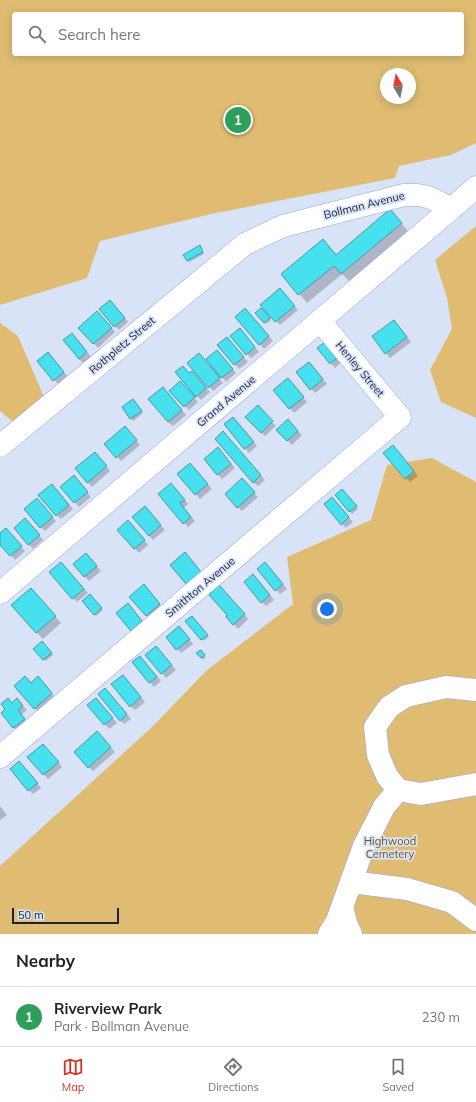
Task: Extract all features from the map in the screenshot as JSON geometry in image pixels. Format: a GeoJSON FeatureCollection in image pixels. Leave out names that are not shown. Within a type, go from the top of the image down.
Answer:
{"type":"FeatureCollection","features":[{"type":"Feature","properties":{"kind":"street"},"geometry":{"type":"LineString","coordinates":[[451,209],[476,187]]}},
{"type":"Feature","properties":{"kind":"street","name":"Bollman Avenue"},"geometry":{"type":"LineString","coordinates":[[245,244],[283,226],[404,195],[426,195],[451,209]]}},
{"type":"Feature","properties":{"kind":"street","name":"Grand Avenue"},"geometry":{"type":"LineString","coordinates":[[0,593],[451,209]]}},
{"type":"Feature","properties":{"kind":"street","name":"Rothpletz Street"},"geometry":{"type":"LineString","coordinates":[[0,446],[245,244]]}},
{"type":"Feature","properties":{"kind":"street","name":"Henley Street"},"geometry":{"type":"LineString","coordinates":[[320,321],[400,418]]}},
{"type":"Feature","properties":{"kind":"street","name":"Smithton Avenue"},"geometry":{"type":"LineString","coordinates":[[0,757],[400,418]]}},
{"type":"Feature","properties":{"kind":"street"},"geometry":{"type":"LineString","coordinates":[[476,690],[446,687],[406,696],[389,707],[375,727],[378,755],[387,776],[398,790],[421,794],[476,784]]}},
{"type":"Feature","properties":{"kind":"street"},"geometry":{"type":"LineString","coordinates":[[329,934],[337,921],[364,846],[384,807],[398,790]]}},
{"type":"Feature","properties":{"kind":"street"},"geometry":{"type":"LineString","coordinates":[[351,882],[407,888],[452,902],[476,920]]}},
{"type":"Feature","properties":{"kind":"street"},"geometry":{"type":"LineString","coordinates":[[342,907],[346,924],[351,934]]}},
{"type":"Feature","properties":{"kind":"green space"},"geometry":{"type":"Polygon","coordinates":[[[0,0],[476,0],[476,143],[451,155],[399,166],[395,178],[211,214],[100,241],[87,278],[0,305],[0,0]]]}},
{"type":"Feature","properties":{"kind":"green space"},"geometry":{"type":"Polygon","coordinates":[[[476,226],[476,418],[441,402],[430,370],[452,329],[447,298],[435,260],[476,226]]]}},
{"type":"Feature","properties":{"kind":"green space"},"geometry":{"type":"Polygon","coordinates":[[[0,323],[18,336],[44,397],[13,422],[0,411],[0,323]]]}},
{"type":"Feature","properties":{"kind":"green space","name":"Highwood Cemetery"},"geometry":{"type":"Polygon","coordinates":[[[432,458],[476,482],[476,934],[0,934],[0,866],[152,727],[207,670],[293,604],[287,557],[371,520],[387,465],[432,458]]]}},
{"type":"Feature","properties":{"kind":"building"},"geometry":{"type":"Polygon","coordinates":[[[390,209],[402,223],[341,274],[334,266],[298,295],[281,274],[323,239],[336,255],[390,209]]]}},
{"type":"Feature","properties":{"kind":"building"},"geometry":{"type":"Polygon","coordinates":[[[200,245],[203,252],[187,261],[183,255],[200,245]]]}},
{"type":"Feature","properties":{"kind":"building"},"geometry":{"type":"Polygon","coordinates":[[[280,288],[295,306],[275,322],[260,305],[280,288]]]}},
{"type":"Feature","properties":{"kind":"building"},"geometry":{"type":"Polygon","coordinates":[[[110,300],[125,318],[114,327],[99,309],[110,300]]]}},
{"type":"Feature","properties":{"kind":"building"},"geometry":{"type":"Polygon","coordinates":[[[245,308],[269,336],[259,345],[235,317],[245,308]]]}},
{"type":"Feature","properties":{"kind":"building"},"geometry":{"type":"Polygon","coordinates":[[[261,308],[270,318],[264,323],[255,313],[261,308]]]}},
{"type":"Feature","properties":{"kind":"building"},"geometry":{"type":"Polygon","coordinates":[[[97,311],[112,328],[93,344],[78,328],[97,311]]]}},
{"type":"Feature","properties":{"kind":"building"},"geometry":{"type":"Polygon","coordinates":[[[394,320],[407,337],[385,354],[372,336],[394,320]]]}},
{"type":"Feature","properties":{"kind":"building"},"geometry":{"type":"Polygon","coordinates":[[[240,328],[255,347],[246,355],[230,336],[240,328]]]}},
{"type":"Feature","properties":{"kind":"building"},"geometry":{"type":"Polygon","coordinates":[[[72,333],[87,352],[79,359],[63,340],[72,333]]]}},
{"type":"Feature","properties":{"kind":"building"},"geometry":{"type":"Polygon","coordinates":[[[227,337],[244,357],[234,365],[217,345],[227,337]]]}},
{"type":"Feature","properties":{"kind":"building"},"geometry":{"type":"Polygon","coordinates":[[[326,341],[339,356],[330,364],[317,348],[326,341]]]}},
{"type":"Feature","properties":{"kind":"building"},"geometry":{"type":"Polygon","coordinates":[[[217,350],[233,369],[221,378],[206,359],[217,350]]]}},
{"type":"Feature","properties":{"kind":"building"},"geometry":{"type":"Polygon","coordinates":[[[48,352],[64,372],[53,381],[37,361],[48,352]]]}},
{"type":"Feature","properties":{"kind":"building"},"geometry":{"type":"Polygon","coordinates":[[[199,353],[220,378],[208,388],[187,363],[199,353]]]}},
{"type":"Feature","properties":{"kind":"building"},"geometry":{"type":"Polygon","coordinates":[[[309,362],[323,379],[310,390],[296,372],[309,362]]]}},
{"type":"Feature","properties":{"kind":"building"},"geometry":{"type":"Polygon","coordinates":[[[183,366],[189,373],[192,371],[206,388],[196,397],[175,372],[183,366]]]}},
{"type":"Feature","properties":{"kind":"building"},"geometry":{"type":"Polygon","coordinates":[[[288,378],[304,397],[289,409],[273,390],[288,378]]]}},
{"type":"Feature","properties":{"kind":"building"},"geometry":{"type":"Polygon","coordinates":[[[180,381],[195,397],[184,407],[169,391],[180,381]]]}},
{"type":"Feature","properties":{"kind":"building"},"geometry":{"type":"Polygon","coordinates":[[[163,387],[182,410],[168,422],[148,399],[163,387]]]}},
{"type":"Feature","properties":{"kind":"building"},"geometry":{"type":"Polygon","coordinates":[[[133,399],[142,411],[130,419],[122,407],[133,399]]]}},
{"type":"Feature","properties":{"kind":"building"},"geometry":{"type":"Polygon","coordinates":[[[258,405],[273,421],[261,433],[245,417],[258,405]]]}},
{"type":"Feature","properties":{"kind":"building"},"geometry":{"type":"Polygon","coordinates":[[[233,417],[254,442],[244,449],[224,424],[233,417]]]}},
{"type":"Feature","properties":{"kind":"building"},"geometry":{"type":"Polygon","coordinates":[[[288,419],[298,431],[287,441],[276,430],[288,419]]]}},
{"type":"Feature","properties":{"kind":"building"},"geometry":{"type":"Polygon","coordinates":[[[125,426],[137,440],[116,458],[104,444],[125,426]]]}},
{"type":"Feature","properties":{"kind":"building"},"geometry":{"type":"Polygon","coordinates":[[[223,431],[261,475],[253,483],[215,439],[223,431]]]}},
{"type":"Feature","properties":{"kind":"building"},"geometry":{"type":"Polygon","coordinates":[[[393,445],[414,471],[405,479],[383,453],[393,445]]]}},
{"type":"Feature","properties":{"kind":"building"},"geometry":{"type":"Polygon","coordinates":[[[218,447],[231,464],[217,475],[204,459],[218,447]]]}},
{"type":"Feature","properties":{"kind":"building"},"geometry":{"type":"Polygon","coordinates":[[[95,452],[107,466],[87,483],[75,468],[95,452]]]}},
{"type":"Feature","properties":{"kind":"building"},"geometry":{"type":"Polygon","coordinates":[[[190,463],[208,484],[195,495],[177,474],[190,463]]]}},
{"type":"Feature","properties":{"kind":"building"},"geometry":{"type":"Polygon","coordinates":[[[74,475],[88,492],[74,503],[60,487],[74,475]]]}},
{"type":"Feature","properties":{"kind":"building"},"geometry":{"type":"Polygon","coordinates":[[[242,478],[255,492],[237,508],[225,494],[242,478]]]}},
{"type":"Feature","properties":{"kind":"building"},"geometry":{"type":"Polygon","coordinates":[[[171,483],[185,500],[180,503],[191,517],[183,524],[158,494],[171,483]]]}},
{"type":"Feature","properties":{"kind":"building"},"geometry":{"type":"Polygon","coordinates":[[[52,484],[69,505],[56,516],[38,495],[52,484]]]}},
{"type":"Feature","properties":{"kind":"building"},"geometry":{"type":"Polygon","coordinates":[[[342,489],[357,506],[349,512],[335,495],[342,489]]]}},
{"type":"Feature","properties":{"kind":"building"},"geometry":{"type":"Polygon","coordinates":[[[332,497],[349,517],[341,525],[324,504],[332,497]]]}},
{"type":"Feature","properties":{"kind":"building"},"geometry":{"type":"Polygon","coordinates":[[[37,498],[53,517],[40,528],[24,509],[37,498]]]}},
{"type":"Feature","properties":{"kind":"building"},"geometry":{"type":"Polygon","coordinates":[[[145,506],[161,525],[149,536],[132,517],[145,506]]]}},
{"type":"Feature","properties":{"kind":"building"},"geometry":{"type":"Polygon","coordinates":[[[25,518],[40,535],[28,545],[14,528],[25,518]]]}},
{"type":"Feature","properties":{"kind":"building"},"geometry":{"type":"Polygon","coordinates":[[[128,520],[145,540],[134,549],[117,530],[128,520]]]}},
{"type":"Feature","properties":{"kind":"building"},"geometry":{"type":"Polygon","coordinates":[[[6,528],[22,546],[10,556],[0,545],[0,533],[6,528]]]}},
{"type":"Feature","properties":{"kind":"building"},"geometry":{"type":"Polygon","coordinates":[[[185,552],[202,573],[187,585],[170,565],[185,552]]]}},
{"type":"Feature","properties":{"kind":"building"},"geometry":{"type":"Polygon","coordinates":[[[86,553],[97,566],[84,577],[73,564],[86,553]]]}},
{"type":"Feature","properties":{"kind":"building"},"geometry":{"type":"Polygon","coordinates":[[[61,562],[84,589],[72,599],[49,572],[61,562]]]}},
{"type":"Feature","properties":{"kind":"building"},"geometry":{"type":"Polygon","coordinates":[[[265,562],[283,584],[275,591],[257,569],[265,562]]]}},
{"type":"Feature","properties":{"kind":"building"},"geometry":{"type":"Polygon","coordinates":[[[253,574],[270,595],[261,603],[244,582],[253,574]]]}},
{"type":"Feature","properties":{"kind":"building"},"geometry":{"type":"Polygon","coordinates":[[[144,584],[160,604],[146,616],[129,597],[144,584]]]}},
{"type":"Feature","properties":{"kind":"building"},"geometry":{"type":"Polygon","coordinates":[[[219,585],[245,614],[233,625],[226,617],[227,615],[209,595],[219,585]]]}},
{"type":"Feature","properties":{"kind":"building"},"geometry":{"type":"Polygon","coordinates":[[[31,588],[56,616],[36,633],[11,605],[31,588]]]}},
{"type":"Feature","properties":{"kind":"building"},"geometry":{"type":"Polygon","coordinates":[[[90,594],[102,608],[94,615],[82,601],[90,594]]]}},
{"type":"Feature","properties":{"kind":"building"},"geometry":{"type":"Polygon","coordinates":[[[128,603],[142,621],[131,631],[116,613],[128,603]]]}},
{"type":"Feature","properties":{"kind":"building"},"geometry":{"type":"Polygon","coordinates":[[[192,616],[208,635],[201,640],[185,621],[192,616]]]}},
{"type":"Feature","properties":{"kind":"building"},"geometry":{"type":"Polygon","coordinates":[[[179,626],[190,639],[176,650],[166,637],[179,626]]]}},
{"type":"Feature","properties":{"kind":"building"},"geometry":{"type":"Polygon","coordinates":[[[42,641],[52,653],[43,660],[33,649],[42,641]]]}},
{"type":"Feature","properties":{"kind":"building"},"geometry":{"type":"Polygon","coordinates":[[[156,646],[172,665],[161,674],[145,655],[156,646]]]}},
{"type":"Feature","properties":{"kind":"building"},"geometry":{"type":"Polygon","coordinates":[[[201,650],[205,655],[201,658],[196,653],[201,650]]]}},
{"type":"Feature","properties":{"kind":"building"},"geometry":{"type":"Polygon","coordinates":[[[140,656],[157,677],[149,683],[132,662],[140,656]]]}},
{"type":"Feature","properties":{"kind":"building"},"geometry":{"type":"Polygon","coordinates":[[[123,675],[141,697],[130,707],[111,684],[123,675]]]}},
{"type":"Feature","properties":{"kind":"building"},"geometry":{"type":"Polygon","coordinates":[[[25,676],[31,683],[38,676],[52,693],[34,709],[14,686],[25,676]]]}},
{"type":"Feature","properties":{"kind":"building"},"geometry":{"type":"Polygon","coordinates":[[[105,688],[127,714],[120,721],[98,694],[105,688]]]}},
{"type":"Feature","properties":{"kind":"building"},"geometry":{"type":"Polygon","coordinates":[[[8,698],[12,703],[17,698],[23,706],[18,710],[25,719],[13,728],[1,713],[5,709],[1,704],[8,698]]]}},
{"type":"Feature","properties":{"kind":"building"},"geometry":{"type":"Polygon","coordinates":[[[96,698],[113,718],[104,725],[87,705],[96,698]]]}},
{"type":"Feature","properties":{"kind":"building"},"geometry":{"type":"Polygon","coordinates":[[[97,731],[111,747],[88,768],[74,752],[97,731]]]}},
{"type":"Feature","properties":{"kind":"building"},"geometry":{"type":"Polygon","coordinates":[[[43,744],[59,762],[43,775],[27,757],[43,744]]]}},
{"type":"Feature","properties":{"kind":"building"},"geometry":{"type":"Polygon","coordinates":[[[19,761],[38,783],[28,791],[10,769],[19,761]]]}},
{"type":"Feature","properties":{"kind":"place","name":"Riverview Park"},"geometry":{"type":"Point","coordinates":[238,120]}}]}
